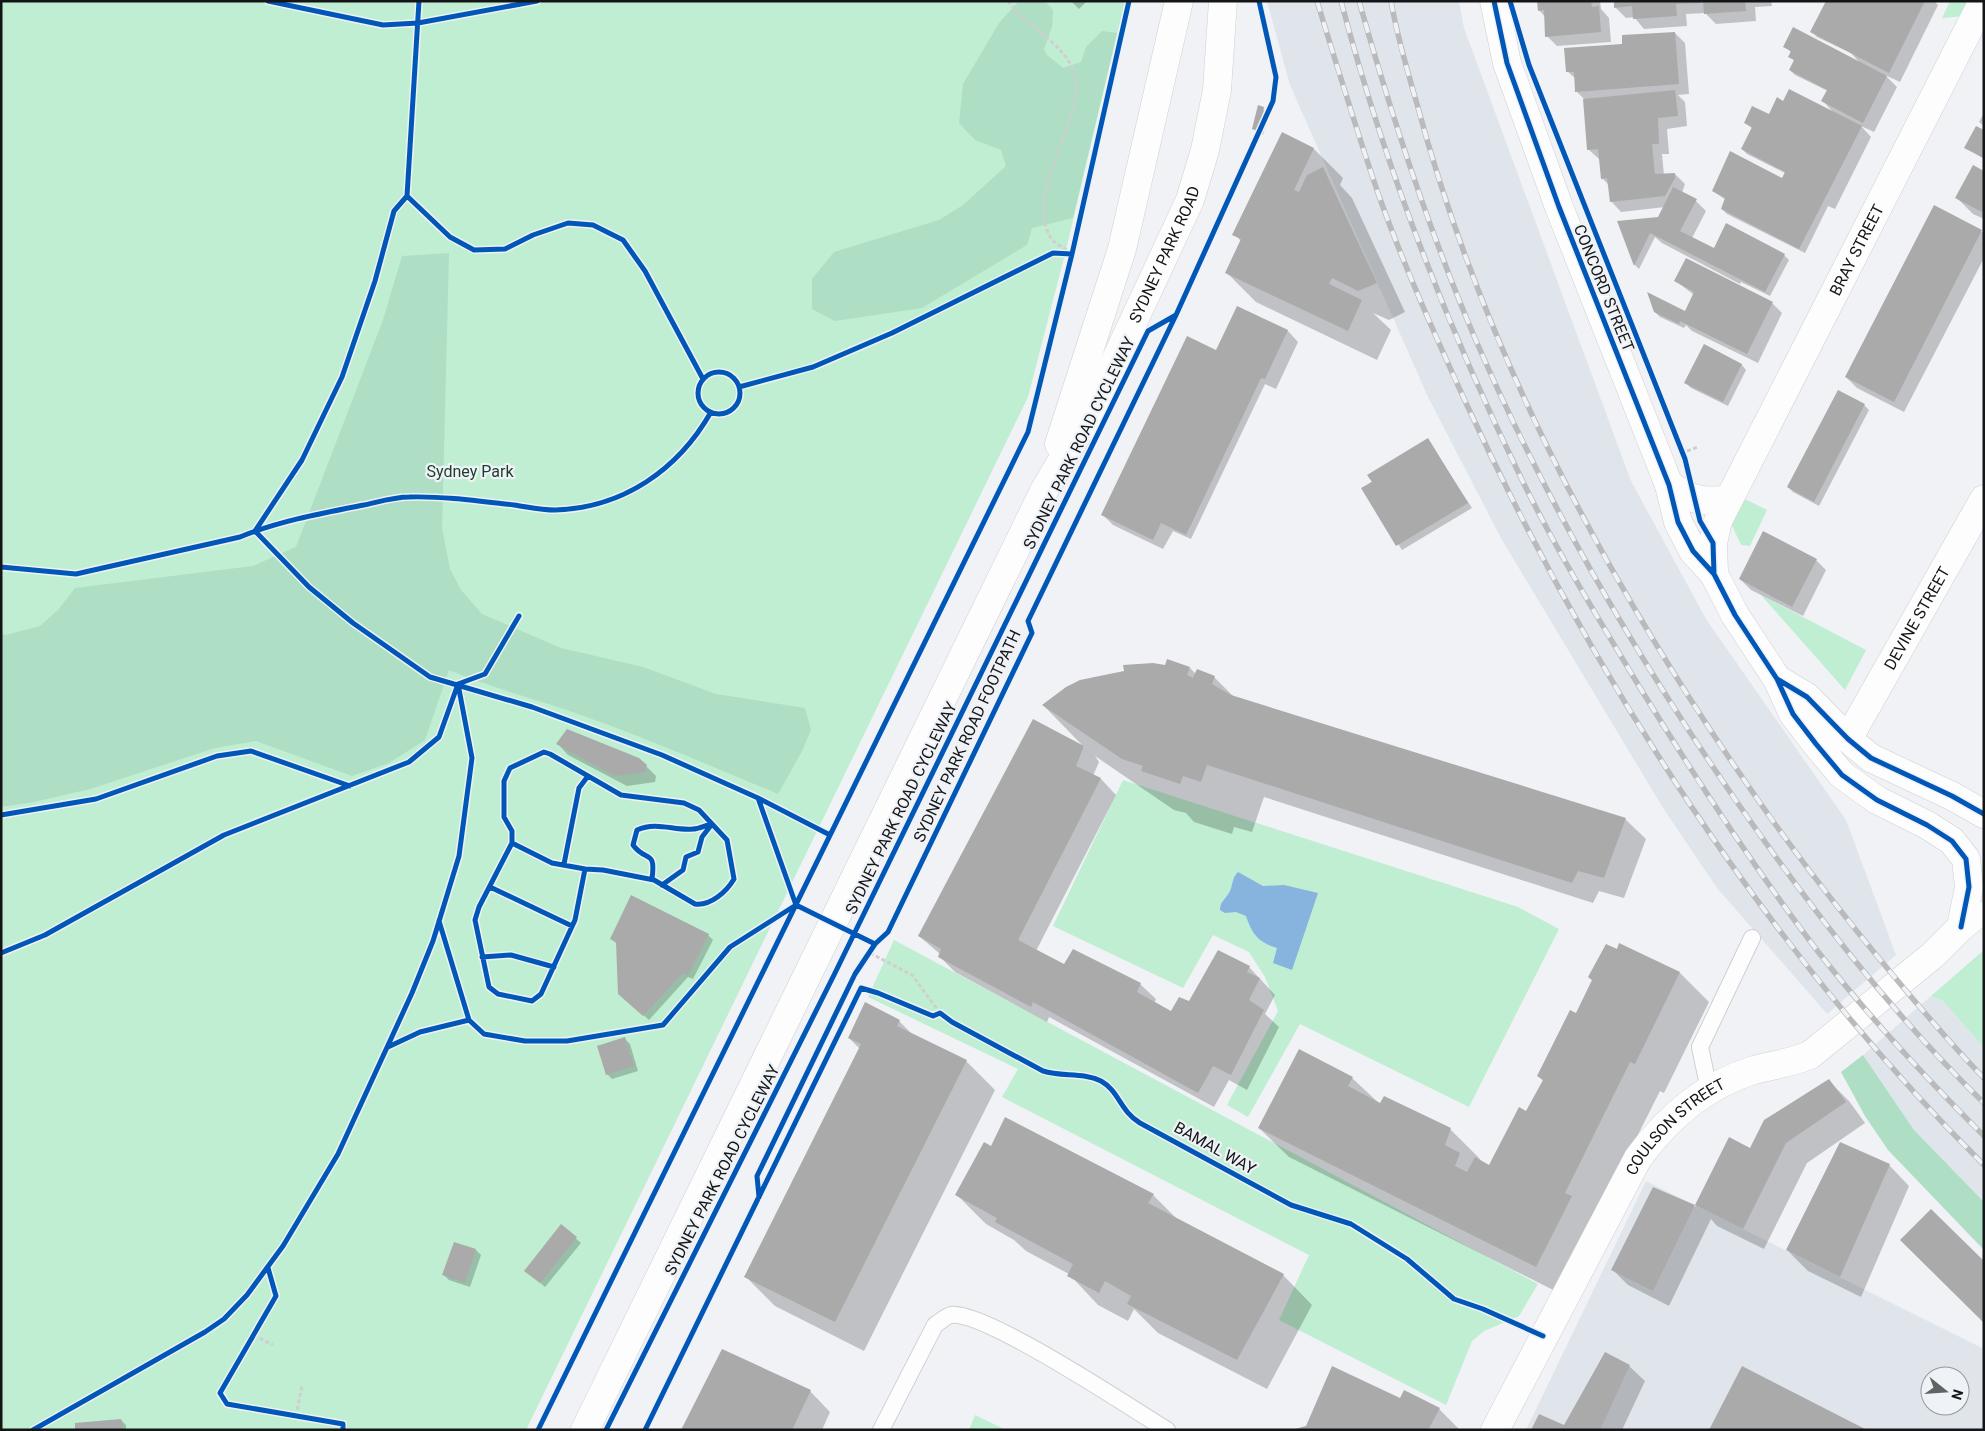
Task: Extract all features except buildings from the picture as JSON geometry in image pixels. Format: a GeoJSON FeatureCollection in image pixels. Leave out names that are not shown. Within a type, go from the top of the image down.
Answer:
{"type":"FeatureCollection","features":[{"type":"Feature","properties":{"kind":"street","name":"SYDNEY PARK ROAD"},"geometry":{"type":"LineString","coordinates":[[1160,1],[1163,64]]}},
{"type":"Feature","properties":{"kind":"street","name":"SYDNEY PARK ROAD"},"geometry":{"type":"LineString","coordinates":[[1045,488],[1122,249],[1139,183],[1163,64],[1179,1]]}},
{"type":"Feature","properties":{"kind":"street","name":"SYDNEY PARK ROAD"},"geometry":{"type":"LineString","coordinates":[[585,1430],[1045,488],[1094,406],[1190,200],[1205,150],[1217,90],[1223,1]]}},
{"type":"Feature","properties":{"kind":"street","name":"CONCORD STREET"},"geometry":{"type":"LineString","coordinates":[[1494,1],[1507,63],[1559,207],[1669,485],[1678,522],[1693,551],[1714,574]]}},
{"type":"Feature","properties":{"kind":"street","name":"BRAY STREET"},"geometry":{"type":"LineString","coordinates":[[1714,574],[1714,532],[1729,499],[1983,1]]}},
{"type":"Feature","properties":{"kind":"street"},"geometry":{"type":"LineString","coordinates":[[1669,485],[1695,500],[1729,499]]}},
{"type":"Feature","properties":{"kind":"street","name":"DEVINE STREET"},"geometry":{"type":"LineString","coordinates":[[1848,738],[1984,499]]}},
{"type":"Feature","properties":{"kind":"street"},"geometry":{"type":"LineString","coordinates":[[1714,574],[1735,615],[1776,679],[1793,714],[1842,775],[1877,800],[1927,825],[1952,841],[1966,859],[1969,887],[1961,927]]}},
{"type":"Feature","properties":{"kind":"street"},"geometry":{"type":"LineString","coordinates":[[1776,679],[1807,697],[1871,758],[1952,796],[1984,814]]}},
{"type":"Feature","properties":{"kind":"street","name":"COULSON STREET"},"geometry":{"type":"LineString","coordinates":[[1495,1430],[1638,1158],[1665,1124],[1687,1104],[1709,1090],[1755,1070],[1794,1062],[1810,1055],[1932,955],[1961,927],[1984,910]]}},
{"type":"Feature","properties":{"kind":"lane"},"geometry":{"type":"LineString","coordinates":[[1709,1090],[1700,1046],[1752,938]]}},
{"type":"Feature","properties":{"kind":"lane"},"geometry":{"type":"LineString","coordinates":[[880,1430],[935,1325],[950,1315],[967,1317],[1013,1337],[1167,1430]]}},
{"type":"Feature","properties":{"kind":"path"},"geometry":{"type":"LineString","coordinates":[[1008,1],[1017,14],[1036,28],[1065,56],[1074,72],[1076,90],[1065,134],[1045,189],[1044,221],[1051,239],[1072,254]]}},
{"type":"Feature","properties":{"kind":"path"},"geometry":{"type":"LineString","coordinates":[[1070,261],[1074,244]]}},
{"type":"Feature","properties":{"kind":"path"},"geometry":{"type":"LineString","coordinates":[[1062,254],[1072,254]]}},
{"type":"Feature","properties":{"kind":"path"},"geometry":{"type":"LineString","coordinates":[[1679,444],[1685,459],[1695,500]]}},
{"type":"Feature","properties":{"kind":"path"},"geometry":{"type":"LineString","coordinates":[[1685,452],[1698,446]]}},
{"type":"Feature","properties":{"kind":"path"},"geometry":{"type":"LineString","coordinates":[[865,960],[871,951],[912,975],[940,1013],[946,1018]]}},
{"type":"Feature","properties":{"kind":"path"},"geometry":{"type":"LineString","coordinates":[[933,1016],[940,1013]]}},
{"type":"Feature","properties":{"kind":"path"},"geometry":{"type":"LineString","coordinates":[[249,1343],[258,1327]]}},
{"type":"Feature","properties":{"kind":"path"},"geometry":{"type":"LineString","coordinates":[[254,1335],[273,1345]]}},
{"type":"Feature","properties":{"kind":"path"},"geometry":{"type":"LineString","coordinates":[[296,1416],[302,1386]]}},
{"type":"Feature","properties":{"kind":"path"},"geometry":{"type":"LineString","coordinates":[[286,1414],[305,1417]]}},
{"type":"Feature","properties":{"kind":"shaded area"},"geometry":{"type":"Polygon","coordinates":[[[1267,1],[1459,1],[1464,28],[1631,481],[1706,619],[1846,820],[1896,955],[1827,1014],[1717,888],[1663,808],[1502,540],[1428,397],[1290,85],[1267,1]]]}},
{"type":"Feature","properties":{"kind":"shaded area"},"geometry":{"type":"Polygon","coordinates":[[[1931,996],[1943,1001],[1984,1048],[1984,1202],[1914,1130],[1863,1055],[1931,996]]]}},
{"type":"Feature","properties":{"kind":"shaded area"},"geometry":{"type":"Polygon","coordinates":[[[1646,1181],[1984,1349],[1984,1430],[1526,1430],[1646,1181]]]}},
{"type":"Feature","properties":{"kind":"green space","name":"Sydney Park"},"geometry":{"type":"Polygon","coordinates":[[[1,1],[1125,1],[1065,254],[1028,397],[526,1430],[1,1430],[1,1]]]}},
{"type":"Feature","properties":{"kind":"green space"},"geometry":{"type":"Polygon","coordinates":[[[1019,1],[1045,1],[1053,10],[1052,27],[1044,49],[1047,55],[1063,68],[1081,62],[1086,47],[1102,31],[1117,33],[1073,218],[1032,228],[1027,245],[922,308],[835,321],[812,309],[812,279],[834,252],[939,220],[963,205],[1006,166],[1001,150],[975,140],[959,123],[963,84],[999,23],[1019,1]]]}},
{"type":"Feature","properties":{"kind":"green space"},"geometry":{"type":"Polygon","coordinates":[[[1950,1],[1977,1],[1964,16],[1942,18],[1950,1]]]}},
{"type":"Feature","properties":{"kind":"green space"},"geometry":{"type":"Polygon","coordinates":[[[449,253],[442,528],[450,569],[461,590],[482,614],[561,648],[643,667],[716,694],[805,708],[811,730],[802,751],[778,794],[616,728],[449,670],[425,740],[389,763],[352,776],[256,741],[215,748],[90,789],[34,802],[1,807],[1,633],[6,635],[40,626],[58,610],[75,588],[253,566],[296,547],[383,320],[402,256],[449,253]]]}},
{"type":"Feature","properties":{"kind":"green space"},"geometry":{"type":"Polygon","coordinates":[[[1747,500],[1767,510],[1750,546],[1741,545],[1730,521],[1739,502],[1747,500]]]}},
{"type":"Feature","properties":{"kind":"green space"},"geometry":{"type":"Polygon","coordinates":[[[1761,595],[1866,650],[1845,690],[1761,595]]]}},
{"type":"Feature","properties":{"kind":"green space"},"geometry":{"type":"Polygon","coordinates":[[[1123,780],[1518,907],[1559,929],[1469,1107],[1300,1024],[1248,1117],[1227,1105],[1278,1011],[1265,977],[1249,952],[1213,935],[1183,988],[1053,926],[1123,780]]]}},
{"type":"Feature","properties":{"kind":"green space"},"geometry":{"type":"Polygon","coordinates":[[[894,940],[1538,1284],[1519,1316],[1484,1331],[1472,1341],[1446,1405],[1279,1320],[1309,1255],[1002,1097],[1018,1069],[868,997],[894,940]]]}},
{"type":"Feature","properties":{"kind":"green space"},"geometry":{"type":"Polygon","coordinates":[[[1984,950],[1984,1048],[1943,1001],[1931,996],[1984,950]]]}},
{"type":"Feature","properties":{"kind":"green space"},"geometry":{"type":"Polygon","coordinates":[[[1863,1055],[1914,1130],[1984,1202],[1984,1250],[1888,1150],[1865,1116],[1841,1072],[1863,1055]]]}},
{"type":"Feature","properties":{"kind":"green space"},"geometry":{"type":"Polygon","coordinates":[[[975,1415],[1006,1430],[969,1430],[975,1415]]]}},
{"type":"Feature","properties":{"kind":"water"},"geometry":{"type":"Polygon","coordinates":[[[1238,872],[1263,886],[1284,885],[1318,893],[1292,970],[1273,963],[1277,948],[1257,937],[1246,916],[1236,912],[1225,913],[1220,910],[1221,904],[1230,891],[1238,872]]]}},
{"type":"Feature","properties":{"kind":"railway"},"geometry":{"type":"LineString","coordinates":[[1317,1],[1371,172],[1409,274],[1466,403],[1516,506],[1570,608],[1629,708],[1692,807],[1759,903],[1830,995],[1905,1082],[1984,1165]]}},
{"type":"Feature","properties":{"kind":"railway"},"geometry":{"type":"LineString","coordinates":[[1341,1],[1377,125],[1420,247],[1444,307],[1496,426],[1537,510],[1566,563],[1683,757],[1747,854],[1793,918],[1835,974],[1876,1022],[1984,1136]]}},
{"type":"Feature","properties":{"kind":"railway"},"geometry":{"type":"LineString","coordinates":[[1359,1],[1411,170],[1457,295],[1531,458],[1595,577],[1629,636],[1701,749],[1795,883],[1885,997],[1917,1034],[1984,1103]]}},
{"type":"Feature","properties":{"kind":"railway"},"geometry":{"type":"LineString","coordinates":[[1391,1],[1406,66],[1446,200],[1480,294],[1518,386],[1562,476],[1609,564],[1713,735],[1770,817],[1840,910],[1894,977],[1984,1078]]}},
{"type":"Feature","properties":{"kind":"cycle path"},"geometry":{"type":"LineString","coordinates":[[268,1],[383,25],[418,23],[537,1]]}},
{"type":"Feature","properties":{"kind":"cycle path"},"geometry":{"type":"LineString","coordinates":[[255,531],[302,460],[342,377],[375,281],[394,211],[407,196],[419,1]]}},
{"type":"Feature","properties":{"kind":"cycle path"},"geometry":{"type":"LineString","coordinates":[[538,1430],[1028,432],[1072,254],[1129,1]]}},
{"type":"Feature","properties":{"kind":"cycle path","name":"SYDNEY PARK ROAD FOOTPATH"},"geometry":{"type":"LineString","coordinates":[[759,1197],[757,1176],[855,974],[875,944],[888,932],[1032,633],[1028,621],[1176,315],[1273,101],[1276,77],[1259,1]]}},
{"type":"Feature","properties":{"kind":"cycle path"},"geometry":{"type":"LineString","coordinates":[[1494,1],[1507,63],[1559,207],[1669,485],[1678,522],[1693,551],[1714,574],[1735,615],[1777,679],[1793,714],[1842,775],[1877,800],[1927,825],[1952,841],[1966,859],[1969,887],[1961,927]]}},
{"type":"Feature","properties":{"kind":"cycle path"},"geometry":{"type":"LineString","coordinates":[[1510,1],[1529,65],[1685,459],[1700,521],[1713,543],[1714,574]]}},
{"type":"Feature","properties":{"kind":"cycle path"},"geometry":{"type":"LineString","coordinates":[[407,196],[450,237],[474,250],[505,249],[533,235],[568,223],[593,225],[623,240],[645,271],[703,379]]}},
{"type":"Feature","properties":{"kind":"cycle path"},"geometry":{"type":"LineString","coordinates":[[739,387],[813,367],[892,333],[1053,253],[1072,254]]}},
{"type":"Feature","properties":{"kind":"cycle path","name":"SYDNEY PARK ROAD CYCLEWAY"},"geometry":{"type":"LineString","coordinates":[[606,1430],[835,973],[1148,331],[1176,315]]}},
{"type":"Feature","properties":{"kind":"cycle path"},"geometry":{"type":"LineString","coordinates":[[719,372],[734,378],[740,393],[734,408],[719,414],[704,408],[698,393],[704,378],[719,372]]}},
{"type":"Feature","properties":{"kind":"cycle path"},"geometry":{"type":"LineString","coordinates":[[1,567],[76,574],[240,537],[270,526],[301,518],[403,497],[461,499],[550,510],[580,508],[626,493],[646,482],[682,452],[698,433],[711,412]]}},
{"type":"Feature","properties":{"kind":"cycle path"},"geometry":{"type":"LineString","coordinates":[[255,531],[309,587],[353,623],[430,677],[532,707],[662,755],[758,798],[830,835]]}},
{"type":"Feature","properties":{"kind":"cycle path"},"geometry":{"type":"LineString","coordinates":[[1,953],[45,935],[224,835],[409,762],[439,737],[458,684],[485,674],[519,616]]}},
{"type":"Feature","properties":{"kind":"cycle path"},"geometry":{"type":"LineString","coordinates":[[1777,679],[1807,697],[1848,739],[1871,758],[1952,796],[1984,814]]}},
{"type":"Feature","properties":{"kind":"cycle path"},"geometry":{"type":"LineString","coordinates":[[33,1430],[205,1332],[224,1319],[247,1295],[283,1246],[338,1154],[412,993],[433,941],[459,856],[472,758],[458,684]]}},
{"type":"Feature","properties":{"kind":"cycle path"},"geometry":{"type":"LineString","coordinates":[[1,815],[96,799],[217,756],[251,751],[350,786]]}},
{"type":"Feature","properties":{"kind":"cycle path"},"geometry":{"type":"LineString","coordinates":[[544,752],[621,795],[684,803],[699,810],[727,840],[734,879],[718,897],[707,903],[695,904],[654,880],[603,870],[585,869],[575,920],[541,994],[532,1001],[498,994],[489,987],[475,920],[479,907],[512,843],[512,831],[504,817],[504,781],[510,768],[544,752]]}},
{"type":"Feature","properties":{"kind":"cycle path"},"geometry":{"type":"LineString","coordinates":[[564,864],[579,788],[588,776]]}},
{"type":"Feature","properties":{"kind":"cycle path"},"geometry":{"type":"LineString","coordinates":[[758,798],[796,905]]}},
{"type":"Feature","properties":{"kind":"cycle path"},"geometry":{"type":"LineString","coordinates":[[652,879],[653,863],[651,859],[642,854],[633,845],[637,830],[652,826],[695,829],[712,824]]}},
{"type":"Feature","properties":{"kind":"cycle path"},"geometry":{"type":"LineString","coordinates":[[662,885],[683,870],[686,857],[698,852],[702,837],[712,824]]}},
{"type":"Feature","properties":{"kind":"cycle path"},"geometry":{"type":"LineString","coordinates":[[512,843],[552,863],[585,869]]}},
{"type":"Feature","properties":{"kind":"cycle path"},"geometry":{"type":"LineString","coordinates":[[490,887],[572,926]]}},
{"type":"Feature","properties":{"kind":"cycle path"},"geometry":{"type":"LineString","coordinates":[[796,905],[875,944]]}},
{"type":"Feature","properties":{"kind":"cycle path"},"geometry":{"type":"LineString","coordinates":[[439,921],[469,1020],[484,1034],[525,1041],[567,1041],[663,1025],[730,947],[796,905]]}},
{"type":"Feature","properties":{"kind":"cycle path"},"geometry":{"type":"LineString","coordinates":[[482,957],[511,955],[554,967]]}},
{"type":"Feature","properties":{"kind":"cycle path","name":"BAMAL WAY"},"geometry":{"type":"LineString","coordinates":[[645,1430],[861,988],[878,993],[933,1016],[940,1013],[952,1022],[1043,1071],[1087,1076],[1101,1081],[1112,1090],[1128,1113],[1140,1123],[1291,1205],[1351,1224],[1407,1259],[1454,1299],[1483,1309],[1543,1336]]}},
{"type":"Feature","properties":{"kind":"cycle path"},"geometry":{"type":"LineString","coordinates":[[388,1047],[420,1032],[469,1020]]}},
{"type":"Feature","properties":{"kind":"cycle path"},"geometry":{"type":"LineString","coordinates":[[268,1268],[276,1296],[220,1393],[227,1404],[343,1424],[343,1430]]}}]}
